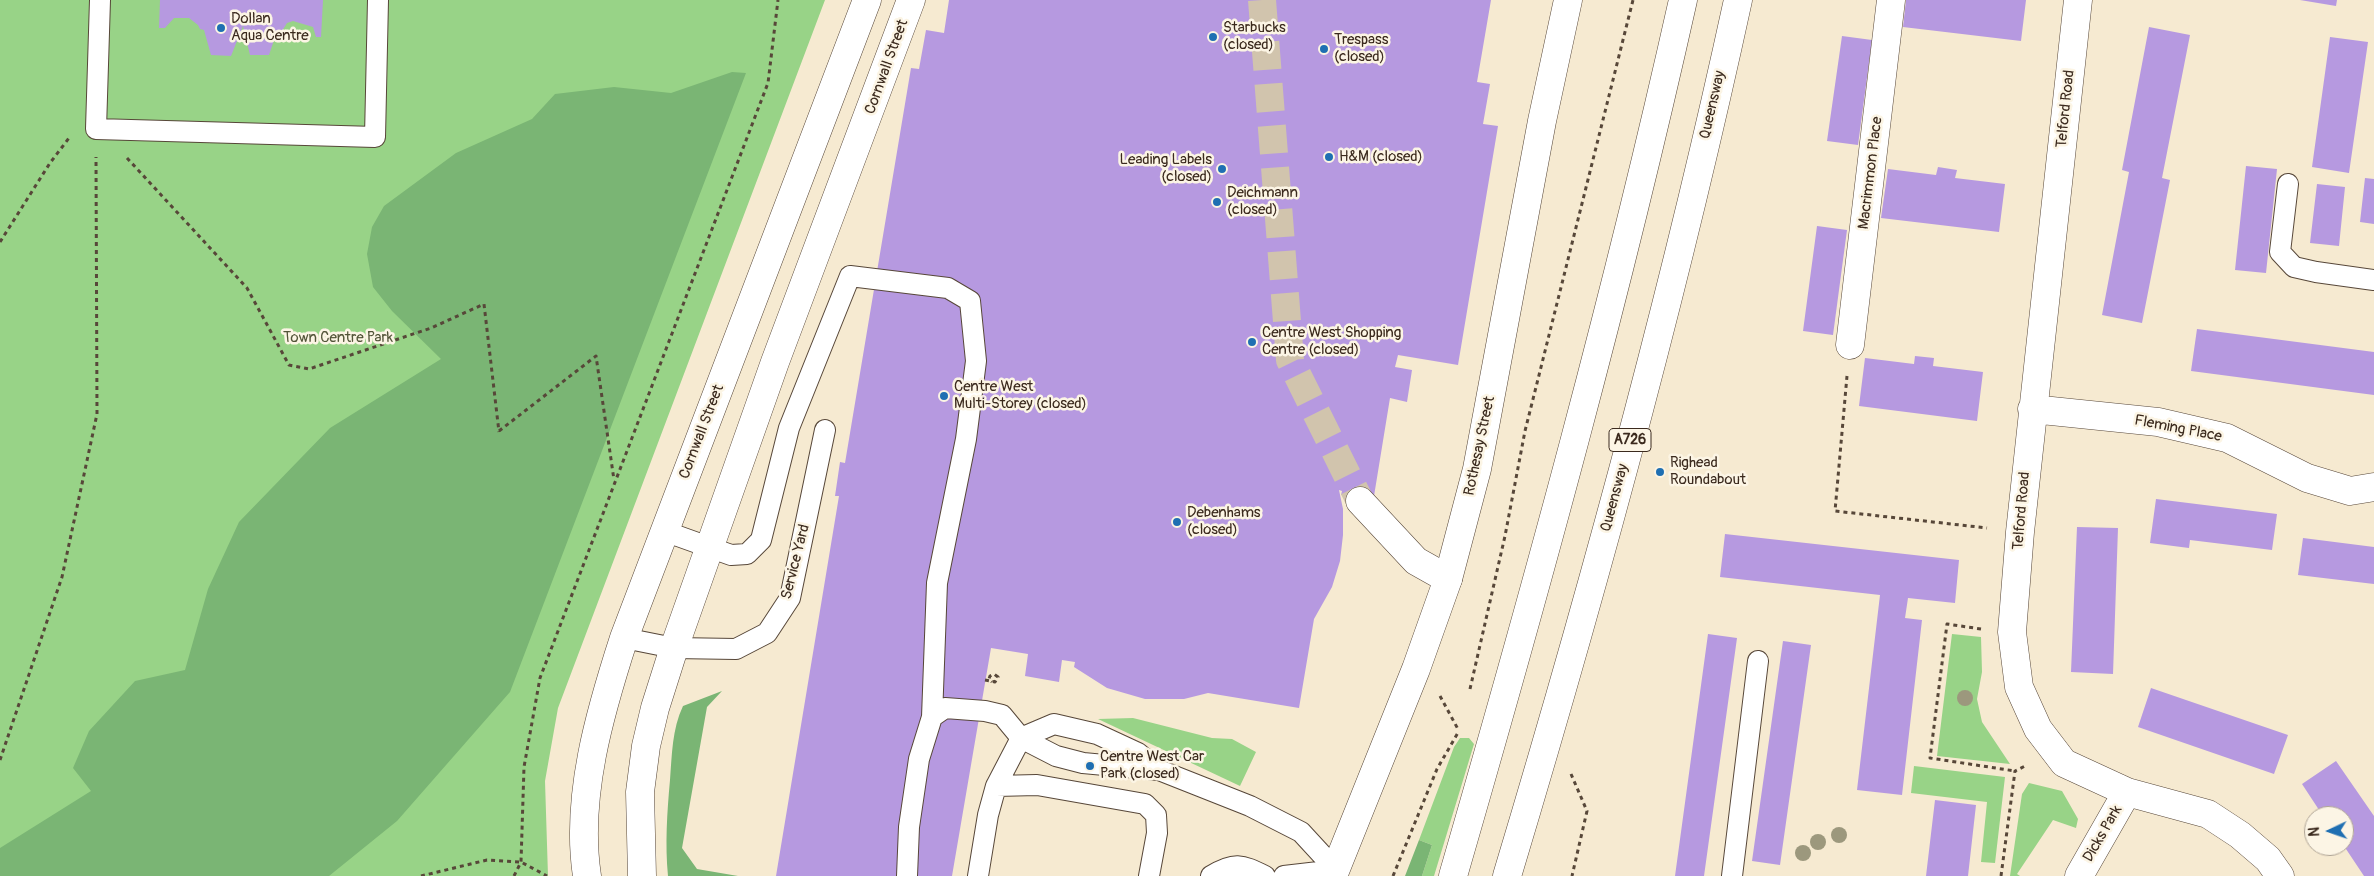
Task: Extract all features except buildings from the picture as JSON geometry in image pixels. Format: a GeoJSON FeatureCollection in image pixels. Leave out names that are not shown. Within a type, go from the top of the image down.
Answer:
{"type":"FeatureCollection","features":[{"type":"Feature","properties":{"kind":"main road","name":"Cornwall Street"},"geometry":{"type":"LineString","coordinates":[[587,876],[585,860],[586,811],[590,767],[600,714],[624,638],[867,0]]}},
{"type":"Feature","properties":{"kind":"main road","name":"Cornwall Street"},"geometry":{"type":"LineString","coordinates":[[642,876],[640,792],[646,746],[674,648],[774,362],[911,0]]}},
{"type":"Feature","properties":{"kind":"main road","name":"Rothesay Street"},"geometry":{"type":"LineString","coordinates":[[1334,873],[1416,669],[1448,579],[1477,469],[1542,121],[1568,0]]}},
{"type":"Feature","properties":{"kind":"main road"},"geometry":{"type":"LineString","coordinates":[[1452,876],[1501,711],[1564,486],[1621,266],[1683,0]]}},
{"type":"Feature","properties":{"kind":"main road","name":"Queensway"},"geometry":{"type":"LineString","coordinates":[[1507,876],[1552,727],[1609,522],[1668,296],[1738,0]]}},
{"type":"Feature","properties":{"kind":"main road","name":"Macrimmon Place"},"geometry":{"type":"LineString","coordinates":[[1850,345],[1891,0]]}},
{"type":"Feature","properties":{"kind":"main road","name":"Telford Road"},"geometry":{"type":"LineString","coordinates":[[2078,0],[2020,532],[2012,632],[2019,688],[2038,729],[2064,763],[2127,792],[2208,814],[2240,834],[2268,859],[2280,876]]}},
{"type":"Feature","properties":{"kind":"main road","name":"Fleming Place"},"geometry":{"type":"LineString","coordinates":[[2032,409],[2158,422],[2227,438],[2307,478],[2350,491],[2374,487]]}},
{"type":"Feature","properties":{"kind":"main road"},"geometry":{"type":"LineString","coordinates":[[1360,502],[1416,561],[1448,579]]}},
{"type":"Feature","properties":{"kind":"main road","name":"Dicks Park"},"geometry":{"type":"LineString","coordinates":[[2079,876],[2127,792]]}},
{"type":"Feature","properties":{"kind":"lane"},"geometry":{"type":"LineString","coordinates":[[100,0],[96,129],[375,137],[378,0]]}},
{"type":"Feature","properties":{"kind":"lane"},"geometry":{"type":"LineString","coordinates":[[2288,184],[2280,252],[2294,267],[2374,280]]}},
{"type":"Feature","properties":{"kind":"lane"},"geometry":{"type":"LineString","coordinates":[[664,531],[731,555],[747,554],[761,540],[789,428],[850,276],[948,288],[970,301],[976,361],[966,439],[937,582],[932,717],[919,759],[909,828],[907,876]]}},
{"type":"Feature","properties":{"kind":"lane","name":"Service Yard"},"geometry":{"type":"LineString","coordinates":[[624,638],[674,648],[736,649],[767,633],[790,598],[825,430]]}},
{"type":"Feature","properties":{"kind":"lane"},"geometry":{"type":"LineString","coordinates":[[1732,876],[1758,661]]}},
{"type":"Feature","properties":{"kind":"lane"},"geometry":{"type":"LineString","coordinates":[[932,717],[945,708],[985,711],[1002,715],[1021,738],[1056,756],[1083,763],[1159,770],[1250,806],[1301,832],[1334,873]]}},
{"type":"Feature","properties":{"kind":"lane"},"geometry":{"type":"LineString","coordinates":[[978,876],[988,815],[996,786],[1021,738],[1054,724],[1097,734],[1138,753],[1159,770]]}},
{"type":"Feature","properties":{"kind":"lane"},"geometry":{"type":"LineString","coordinates":[[996,786],[1037,786],[1145,804],[1156,815],[1157,833],[1149,876]]}},
{"type":"Feature","properties":{"kind":"lane"},"geometry":{"type":"LineString","coordinates":[[1211,876],[1228,866],[1244,866],[1265,876]]}},
{"type":"Feature","properties":{"kind":"lane"},"geometry":{"type":"LineString","coordinates":[[1284,876],[1334,873]]}},
{"type":"Feature","properties":{"kind":"path"},"geometry":{"type":"LineString","coordinates":[[514,876],[521,862],[524,767],[540,678],[614,480],[768,83],[778,0]]}},
{"type":"Feature","properties":{"kind":"path"},"geometry":{"type":"LineString","coordinates":[[1468,698],[1525,431],[1633,0]]}},
{"type":"Feature","properties":{"kind":"path"},"geometry":{"type":"LineString","coordinates":[[0,242],[50,163],[68,139],[96,129]]}},
{"type":"Feature","properties":{"kind":"path"},"geometry":{"type":"LineString","coordinates":[[96,129],[137,167],[247,288],[289,365],[309,369],[431,328],[484,304],[499,432],[596,356],[614,480]]}},
{"type":"Feature","properties":{"kind":"path"},"geometry":{"type":"LineString","coordinates":[[0,760],[62,577],[97,414],[96,129]]}},
{"type":"Feature","properties":{"kind":"path"},"geometry":{"type":"LineString","coordinates":[[1850,345],[1835,511],[2020,532]]}},
{"type":"Feature","properties":{"kind":"path"},"geometry":{"type":"LineString","coordinates":[[1981,628],[1947,624],[1930,758],[2015,771],[2056,752]]}},
{"type":"Feature","properties":{"kind":"path"},"geometry":{"type":"LineString","coordinates":[[985,680],[990,681],[995,682],[998,677],[994,674],[989,679],[991,681],[994,684]]}},
{"type":"Feature","properties":{"kind":"path"},"geometry":{"type":"LineString","coordinates":[[1440,696],[1459,731]]}},
{"type":"Feature","properties":{"kind":"path"},"geometry":{"type":"LineString","coordinates":[[1393,876],[1437,769],[1462,726],[1501,711]]}},
{"type":"Feature","properties":{"kind":"path"},"geometry":{"type":"LineString","coordinates":[[1552,727],[1587,811],[1572,876]]}},
{"type":"Feature","properties":{"kind":"path"},"geometry":{"type":"LineString","coordinates":[[2001,876],[2015,771]]}},
{"type":"Feature","properties":{"kind":"path"},"geometry":{"type":"LineString","coordinates":[[421,876],[487,860],[521,862],[547,876]]}},
{"type":"Feature","properties":{"kind":"green space","name":"Town Centre Park"},"geometry":{"type":"Polygon","coordinates":[[[0,0],[825,0],[558,708],[545,781],[548,876],[0,876],[0,0]]]}},
{"type":"Feature","properties":{"kind":"green space"},"geometry":{"type":"Polygon","coordinates":[[[732,72],[746,73],[510,692],[397,821],[329,876],[0,876],[0,848],[91,791],[73,768],[89,731],[135,681],[185,670],[208,589],[239,522],[330,428],[441,359],[392,311],[373,287],[367,254],[372,227],[384,206],[456,153],[532,119],[555,94],[614,87],[671,93],[732,72]]]}},
{"type":"Feature","properties":{"kind":"green space"},"geometry":{"type":"Polygon","coordinates":[[[1952,634],[1981,637],[1982,672],[1977,699],[1982,722],[2010,764],[1937,756],[1952,634]]]}},
{"type":"Feature","properties":{"kind":"green space"},"geometry":{"type":"Polygon","coordinates":[[[722,691],[707,707],[682,848],[697,869],[738,876],[668,876],[667,816],[672,752],[679,715],[683,706],[722,691]]]}},
{"type":"Feature","properties":{"kind":"green space"},"geometry":{"type":"Polygon","coordinates":[[[1133,718],[1212,738],[1232,739],[1256,752],[1240,786],[1098,719],[1133,718]]]}},
{"type":"Feature","properties":{"kind":"green space"},"geometry":{"type":"Polygon","coordinates":[[[1460,738],[1469,738],[1474,744],[1434,876],[1422,876],[1432,845],[1419,840],[1454,747],[1460,738]]]}},
{"type":"Feature","properties":{"kind":"green space"},"geometry":{"type":"Polygon","coordinates":[[[1914,766],[2005,777],[1995,863],[1981,862],[1987,802],[1911,793],[1914,766]]]}},
{"type":"Feature","properties":{"kind":"green space"},"geometry":{"type":"Polygon","coordinates":[[[2029,783],[2062,791],[2078,819],[2076,828],[2053,820],[2017,874],[2020,876],[2010,876],[2022,794],[2029,783]]]}},
{"type":"Feature","properties":{"kind":"green space"},"geometry":{"type":"Polygon","coordinates":[[[1419,840],[1432,845],[1422,876],[1405,876],[1419,840]]]}},
{"type":"Feature","properties":{"kind":"tunnel"},"geometry":{"type":"LineString","coordinates":[[1262,0],[1290,360],[1360,501]]}},
{"type":"Feature","properties":{"kind":"place","name":"Dollan Aqua Centre"},"geometry":{"type":"Point","coordinates":[221,28]}},
{"type":"Feature","properties":{"kind":"place","name":"Starbucks (closed)"},"geometry":{"type":"Point","coordinates":[1213,37]}},
{"type":"Feature","properties":{"kind":"place","name":"Trespass (closed)"},"geometry":{"type":"Point","coordinates":[1324,49]}},
{"type":"Feature","properties":{"kind":"place","name":"H&M (closed)"},"geometry":{"type":"Point","coordinates":[1329,157]}},
{"type":"Feature","properties":{"kind":"place","name":"Leading Labels (closed)"},"geometry":{"type":"Point","coordinates":[1222,169]}},
{"type":"Feature","properties":{"kind":"place","name":"Deichmann (closed)"},"geometry":{"type":"Point","coordinates":[1217,202]}},
{"type":"Feature","properties":{"kind":"place","name":"Centre West Shopping Centre (closed)"},"geometry":{"type":"Point","coordinates":[1252,342]}},
{"type":"Feature","properties":{"kind":"place","name":"Centre West Multi-Storey (closed)"},"geometry":{"type":"Point","coordinates":[944,396]}},
{"type":"Feature","properties":{"kind":"place","name":"Righead Roundabout"},"geometry":{"type":"Point","coordinates":[1660,472]}},
{"type":"Feature","properties":{"kind":"place","name":"Debenhams (closed)"},"geometry":{"type":"Point","coordinates":[1177,522]}},
{"type":"Feature","properties":{"kind":"place","name":"Centre West Car Park (closed)"},"geometry":{"type":"Point","coordinates":[1090,766]}}]}
